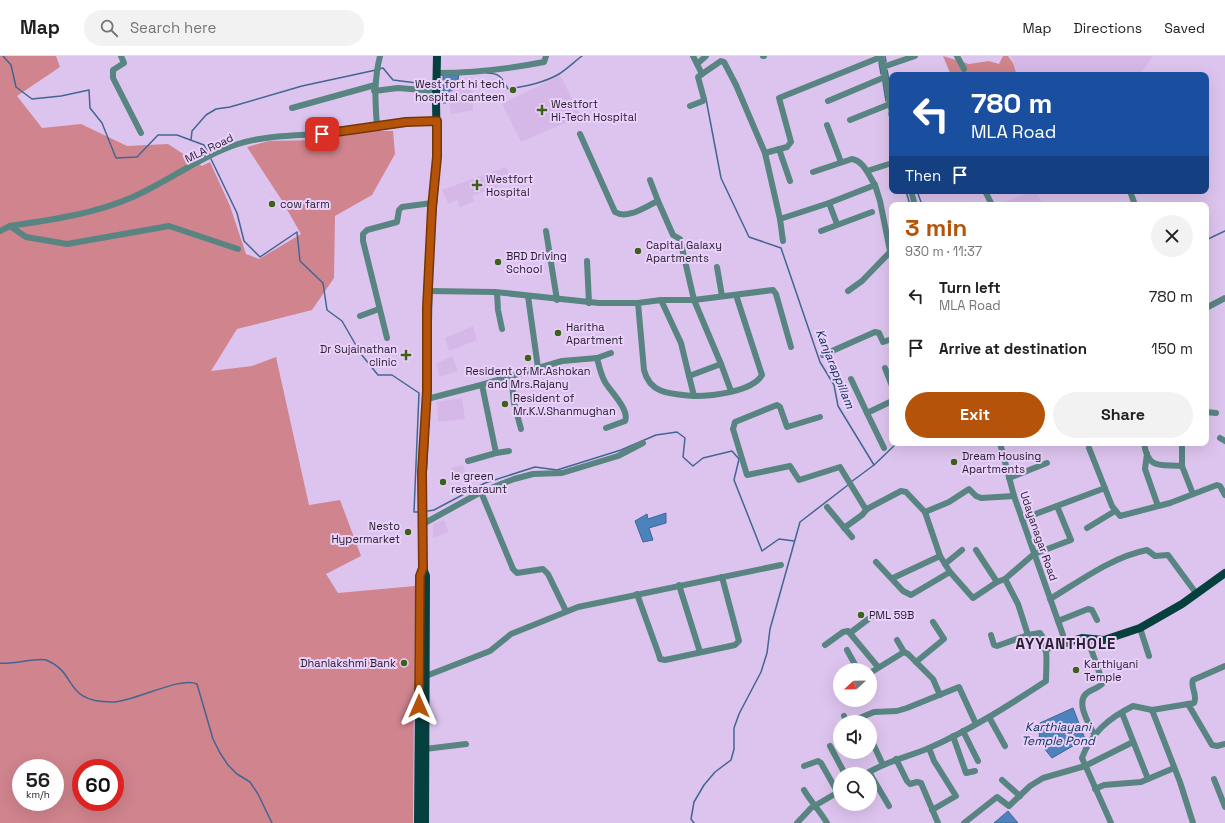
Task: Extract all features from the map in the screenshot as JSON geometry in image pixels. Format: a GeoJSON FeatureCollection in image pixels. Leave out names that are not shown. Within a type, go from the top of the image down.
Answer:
{"type":"FeatureCollection","features":[{"type":"Feature","properties":{"kind":"main road"},"geometry":{"type":"LineString","coordinates":[[418,823],[420,576],[423,568],[424,524],[422,472],[427,399],[428,291],[432,203],[437,163],[437,56]]}},
{"type":"Feature","properties":{"kind":"main road"},"geometry":{"type":"LineString","coordinates":[[423,568],[426,576],[425,823]]}},
{"type":"Feature","properties":{"kind":"main road"},"geometry":{"type":"LineString","coordinates":[[1065,640],[1082,638],[1104,640],[1140,628],[1182,604],[1225,573]]}},
{"type":"Feature","properties":{"kind":"street"},"geometry":{"type":"LineString","coordinates":[[121,56],[124,63],[113,70],[112,74],[141,133]]}},
{"type":"Feature","properties":{"kind":"street"},"geometry":{"type":"LineString","coordinates":[[377,126],[375,88],[380,56]]}},
{"type":"Feature","properties":{"kind":"street"},"geometry":{"type":"LineString","coordinates":[[437,73],[467,73],[519,67],[544,62],[546,56]]}},
{"type":"Feature","properties":{"kind":"street"},"geometry":{"type":"LineString","coordinates":[[690,106],[704,101],[700,75],[693,56]]}},
{"type":"Feature","properties":{"kind":"street"},"geometry":{"type":"LineString","coordinates":[[697,64],[706,56]]}},
{"type":"Feature","properties":{"kind":"street"},"geometry":{"type":"LineString","coordinates":[[765,153],[789,146],[791,142],[779,98],[881,56],[889,99]]}},
{"type":"Feature","properties":{"kind":"street"},"geometry":{"type":"LineString","coordinates":[[883,67],[915,56]]}},
{"type":"Feature","properties":{"kind":"street"},"geometry":{"type":"LineString","coordinates":[[957,56],[964,69]]}},
{"type":"Feature","properties":{"kind":"street"},"geometry":{"type":"LineString","coordinates":[[700,75],[721,61],[724,62],[736,85],[765,153],[780,219],[783,241]]}},
{"type":"Feature","properties":{"kind":"street"},"geometry":{"type":"LineString","coordinates":[[828,101],[885,77]]}},
{"type":"Feature","properties":{"kind":"street"},"geometry":{"type":"LineString","coordinates":[[292,108],[375,88],[436,87]]}},
{"type":"Feature","properties":{"kind":"street"},"geometry":{"type":"LineString","coordinates":[[850,120],[889,104]]}},
{"type":"Feature","properties":{"kind":"street","name":"MLA Road"},"geometry":{"type":"LineString","coordinates":[[0,231],[10,226],[102,209],[134,197],[213,155],[239,144],[267,137],[335,133],[406,122],[437,121]]}},
{"type":"Feature","properties":{"kind":"street"},"geometry":{"type":"LineString","coordinates":[[826,125],[841,162]]}},
{"type":"Feature","properties":{"kind":"street"},"geometry":{"type":"LineString","coordinates":[[580,134],[615,212],[620,215],[627,215],[658,200]]}},
{"type":"Feature","properties":{"kind":"street"},"geometry":{"type":"LineString","coordinates":[[779,149],[790,181]]}},
{"type":"Feature","properties":{"kind":"street"},"geometry":{"type":"LineString","coordinates":[[813,172],[841,162],[856,159],[867,171],[875,185],[889,241]]}},
{"type":"Feature","properties":{"kind":"street"},"geometry":{"type":"LineString","coordinates":[[867,171],[889,164]]}},
{"type":"Feature","properties":{"kind":"street"},"geometry":{"type":"LineString","coordinates":[[650,180],[673,235],[680,239],[694,300],[731,391]]}},
{"type":"Feature","properties":{"kind":"street"},"geometry":{"type":"LineString","coordinates":[[780,219],[829,203],[875,185]]}},
{"type":"Feature","properties":{"kind":"street"},"geometry":{"type":"LineString","coordinates":[[387,338],[363,240],[363,234],[367,230],[397,222],[399,210],[402,207],[432,203]]}},
{"type":"Feature","properties":{"kind":"street"},"geometry":{"type":"LineString","coordinates":[[829,203],[837,224]]}},
{"type":"Feature","properties":{"kind":"street"},"geometry":{"type":"LineString","coordinates":[[821,231],[872,212]]}},
{"type":"Feature","properties":{"kind":"street"},"geometry":{"type":"LineString","coordinates":[[10,226],[26,237],[67,244],[169,226],[238,249]]}},
{"type":"Feature","properties":{"kind":"street"},"geometry":{"type":"LineString","coordinates":[[546,230],[557,300]]}},
{"type":"Feature","properties":{"kind":"street"},"geometry":{"type":"LineString","coordinates":[[848,291],[862,281],[889,252]]}},
{"type":"Feature","properties":{"kind":"street"},"geometry":{"type":"LineString","coordinates":[[588,262],[589,302]]}},
{"type":"Feature","properties":{"kind":"street"},"geometry":{"type":"LineString","coordinates":[[717,267],[722,296]]}},
{"type":"Feature","properties":{"kind":"street"},"geometry":{"type":"LineString","coordinates":[[428,291],[497,292],[557,300],[638,303],[661,300],[694,300],[773,290],[776,294],[791,347]]}},
{"type":"Feature","properties":{"kind":"street"},"geometry":{"type":"LineString","coordinates":[[497,292],[498,310],[502,329]]}},
{"type":"Feature","properties":{"kind":"street"},"geometry":{"type":"LineString","coordinates":[[638,303],[644,370],[647,379],[656,389],[663,392],[694,396],[731,391],[750,384],[762,375],[736,295]]}},
{"type":"Feature","properties":{"kind":"street"},"geometry":{"type":"LineString","coordinates":[[528,296],[538,368]]}},
{"type":"Feature","properties":{"kind":"street"},"geometry":{"type":"LineString","coordinates":[[1209,306],[1225,298]]}},
{"type":"Feature","properties":{"kind":"street"},"geometry":{"type":"LineString","coordinates":[[661,300],[681,343],[694,396]]}},
{"type":"Feature","properties":{"kind":"street"},"geometry":{"type":"LineString","coordinates":[[360,316],[379,309]]}},
{"type":"Feature","properties":{"kind":"street"},"geometry":{"type":"LineString","coordinates":[[823,355],[875,332],[879,333],[883,342],[889,340]]}},
{"type":"Feature","properties":{"kind":"street"},"geometry":{"type":"LineString","coordinates":[[427,399],[482,385],[562,361],[597,358],[612,353]]}},
{"type":"Feature","properties":{"kind":"street"},"geometry":{"type":"LineString","coordinates":[[597,358],[605,383],[626,415],[625,421],[606,428]]}},
{"type":"Feature","properties":{"kind":"street"},"geometry":{"type":"LineString","coordinates":[[689,376],[721,364]]}},
{"type":"Feature","properties":{"kind":"street"},"geometry":{"type":"LineString","coordinates":[[885,368],[889,378]]}},
{"type":"Feature","properties":{"kind":"street"},"geometry":{"type":"LineString","coordinates":[[511,376],[514,403],[522,429]]}},
{"type":"Feature","properties":{"kind":"street"},"geometry":{"type":"LineString","coordinates":[[851,379],[884,448]]}},
{"type":"Feature","properties":{"kind":"street"},"geometry":{"type":"LineString","coordinates":[[482,385],[496,453]]}},
{"type":"Feature","properties":{"kind":"street"},"geometry":{"type":"LineString","coordinates":[[867,413],[889,402]]}},
{"type":"Feature","properties":{"kind":"street"},"geometry":{"type":"LineString","coordinates":[[820,417],[786,427],[780,407],[777,405],[735,422],[733,429],[746,473],[749,475],[790,466],[799,480],[840,467],[867,509]]}},
{"type":"Feature","properties":{"kind":"street"},"geometry":{"type":"LineString","coordinates":[[1209,412],[1216,413]]}},
{"type":"Feature","properties":{"kind":"street"},"geometry":{"type":"LineString","coordinates":[[424,524],[481,492],[514,478],[532,474],[562,473],[618,456],[643,443]]}},
{"type":"Feature","properties":{"kind":"street","name":"Udayanagar Road"},"geometry":{"type":"LineString","coordinates":[[1002,446],[1014,496],[1065,640]]}},
{"type":"Feature","properties":{"kind":"street"},"geometry":{"type":"LineString","coordinates":[[1145,446],[1146,454],[1145,469],[1158,506]]}},
{"type":"Feature","properties":{"kind":"street"},"geometry":{"type":"LineString","coordinates":[[1182,446],[1182,466],[1193,494]]}},
{"type":"Feature","properties":{"kind":"street"},"geometry":{"type":"LineString","coordinates":[[1089,448],[1115,511],[1120,516],[1158,506],[1217,485],[1220,486],[1225,495]]}},
{"type":"Feature","properties":{"kind":"street"},"geometry":{"type":"LineString","coordinates":[[468,461],[496,453],[510,451]]}},
{"type":"Feature","properties":{"kind":"street"},"geometry":{"type":"LineString","coordinates":[[1146,454],[1150,460],[1159,466],[1182,466]]}},
{"type":"Feature","properties":{"kind":"street"},"geometry":{"type":"LineString","coordinates":[[1009,478],[1047,463]]}},
{"type":"Feature","properties":{"kind":"street"},"geometry":{"type":"LineString","coordinates":[[1022,519],[1105,488]]}},
{"type":"Feature","properties":{"kind":"street"},"geometry":{"type":"LineString","coordinates":[[925,512],[949,502],[969,489],[976,496],[982,498],[1014,496]]}},
{"type":"Feature","properties":{"kind":"street"},"geometry":{"type":"LineString","coordinates":[[844,528],[862,515],[867,509],[904,490],[925,512],[940,556],[950,572],[972,598],[997,582],[1005,579],[1034,554],[1071,540],[1058,506]]}},
{"type":"Feature","properties":{"kind":"street"},"geometry":{"type":"LineString","coordinates":[[481,492],[513,569],[517,573],[543,569],[548,574],[566,611]]}},
{"type":"Feature","properties":{"kind":"street"},"geometry":{"type":"LineString","coordinates":[[827,508],[852,537]]}},
{"type":"Feature","properties":{"kind":"street"},"geometry":{"type":"LineString","coordinates":[[1087,528],[1115,511]]}},
{"type":"Feature","properties":{"kind":"street"},"geometry":{"type":"LineString","coordinates":[[945,564],[962,550]]}},
{"type":"Feature","properties":{"kind":"street"},"geometry":{"type":"LineString","coordinates":[[976,550],[997,582]]}},
{"type":"Feature","properties":{"kind":"street"},"geometry":{"type":"LineString","coordinates":[[1050,599],[1081,579],[1110,564],[1147,550],[1155,556],[1168,555],[1196,593]]}},
{"type":"Feature","properties":{"kind":"street"},"geometry":{"type":"LineString","coordinates":[[893,578],[940,556]]}},
{"type":"Feature","properties":{"kind":"street"},"geometry":{"type":"LineString","coordinates":[[876,562],[893,578],[903,591],[911,595],[950,572]]}},
{"type":"Feature","properties":{"kind":"street"},"geometry":{"type":"LineString","coordinates":[[426,676],[490,650],[512,634],[578,607],[781,565]]}},
{"type":"Feature","properties":{"kind":"street"},"geometry":{"type":"LineString","coordinates":[[637,594],[660,659],[665,660],[735,645],[739,641],[722,577]]}},
{"type":"Feature","properties":{"kind":"street"},"geometry":{"type":"LineString","coordinates":[[1005,579],[1018,604],[1028,635]]}},
{"type":"Feature","properties":{"kind":"street"},"geometry":{"type":"LineString","coordinates":[[679,585],[700,652]]}},
{"type":"Feature","properties":{"kind":"street"},"geometry":{"type":"LineString","coordinates":[[1058,621],[1088,609],[1092,610],[1097,620]]}},
{"type":"Feature","properties":{"kind":"street"},"geometry":{"type":"LineString","coordinates":[[850,633],[871,617]]}},
{"type":"Feature","properties":{"kind":"street"},"geometry":{"type":"LineString","coordinates":[[916,662],[944,639],[933,622]]}},
{"type":"Feature","properties":{"kind":"street"},"geometry":{"type":"LineString","coordinates":[[1140,628],[1149,656]]}},
{"type":"Feature","properties":{"kind":"street"},"geometry":{"type":"LineString","coordinates":[[825,645],[843,632],[848,631],[878,667],[904,652]]}},
{"type":"Feature","properties":{"kind":"street"},"geometry":{"type":"LineString","coordinates":[[877,768],[896,759],[929,748],[963,731],[989,717],[1046,681],[1045,650],[1040,633],[1028,635],[997,646],[994,645],[990,635]]}},
{"type":"Feature","properties":{"kind":"street"},"geometry":{"type":"LineString","coordinates":[[1090,639],[1090,646],[1103,683],[1085,694],[1082,702],[1085,716],[1094,734]]}},
{"type":"Feature","properties":{"kind":"street"},"geometry":{"type":"LineString","coordinates":[[897,640],[904,652],[933,679],[940,695]]}},
{"type":"Feature","properties":{"kind":"street"},"geometry":{"type":"LineString","coordinates":[[1045,650],[1065,640]]}},
{"type":"Feature","properties":{"kind":"street"},"geometry":{"type":"LineString","coordinates":[[847,650],[854,663]]}},
{"type":"Feature","properties":{"kind":"street"},"geometry":{"type":"LineString","coordinates":[[1111,823],[1082,758],[1094,734],[1133,706],[1152,710],[1188,704],[1196,701],[1192,684],[1193,680],[1225,666]]}},
{"type":"Feature","properties":{"kind":"street"},"geometry":{"type":"LineString","coordinates":[[867,715],[874,712],[897,711],[907,708],[959,687],[976,724]]}},
{"type":"Feature","properties":{"kind":"street"},"geometry":{"type":"LineString","coordinates":[[1188,704],[1212,745],[1217,746],[1225,744]]}},
{"type":"Feature","properties":{"kind":"street"},"geometry":{"type":"LineString","coordinates":[[1152,710],[1193,823]]}},
{"type":"Feature","properties":{"kind":"street"},"geometry":{"type":"LineString","coordinates":[[1122,713],[1148,779]]}},
{"type":"Feature","properties":{"kind":"street"},"geometry":{"type":"LineString","coordinates":[[989,717],[1005,746]]}},
{"type":"Feature","properties":{"kind":"street"},"geometry":{"type":"LineString","coordinates":[[963,731],[978,761]]}},
{"type":"Feature","properties":{"kind":"street"},"geometry":{"type":"LineString","coordinates":[[953,736],[966,773],[975,771]]}},
{"type":"Feature","properties":{"kind":"street"},"geometry":{"type":"LineString","coordinates":[[964,823],[995,798],[1000,798],[1009,806],[1043,778],[1085,766],[1133,742]]}},
{"type":"Feature","properties":{"kind":"street"},"geometry":{"type":"LineString","coordinates":[[425,749],[466,744]]}},
{"type":"Feature","properties":{"kind":"street"},"geometry":{"type":"LineString","coordinates":[[830,746],[841,767]]}},
{"type":"Feature","properties":{"kind":"street"},"geometry":{"type":"LineString","coordinates":[[929,748],[934,761],[956,796],[932,810]]}},
{"type":"Feature","properties":{"kind":"street"},"geometry":{"type":"LineString","coordinates":[[877,752],[883,765]]}},
{"type":"Feature","properties":{"kind":"street"},"geometry":{"type":"LineString","coordinates":[[896,759],[910,784],[917,782],[921,783],[938,823]]}},
{"type":"Feature","properties":{"kind":"street"},"geometry":{"type":"LineString","coordinates":[[804,766],[818,761],[821,763],[833,782]]}},
{"type":"Feature","properties":{"kind":"street"},"geometry":{"type":"LineString","coordinates":[[1095,789],[1112,784],[1132,784],[1174,768]]}},
{"type":"Feature","properties":{"kind":"street"},"geometry":{"type":"LineString","coordinates":[[1214,779],[1225,807]]}},
{"type":"Feature","properties":{"kind":"street"},"geometry":{"type":"LineString","coordinates":[[1002,780],[1020,796]]}},
{"type":"Feature","properties":{"kind":"street"},"geometry":{"type":"LineString","coordinates":[[877,787],[889,806]]}},
{"type":"Feature","properties":{"kind":"street"},"geometry":{"type":"LineString","coordinates":[[804,790],[813,807],[820,811],[827,823]]}},
{"type":"Feature","properties":{"kind":"street"},"geometry":{"type":"LineString","coordinates":[[797,823],[813,807],[833,795]]}},
{"type":"Feature","properties":{"kind":"shaded area"},"geometry":{"type":"Polygon","coordinates":[[[0,56],[56,56],[60,67],[17,96],[42,128],[81,124],[127,146],[168,144],[202,166],[210,162],[230,206],[246,254],[259,259],[301,234],[281,199],[247,147],[269,141],[320,140],[369,131],[393,131],[395,154],[372,195],[335,216],[334,278],[312,310],[237,329],[211,371],[252,366],[276,357],[309,505],[340,500],[361,556],[326,574],[338,593],[415,586],[413,823],[0,823],[0,56]]]}},
{"type":"Feature","properties":{"kind":"shaded area"},"geometry":{"type":"Polygon","coordinates":[[[943,56],[969,64],[989,61],[999,64],[1003,56],[1008,56],[1013,63],[1016,72],[950,72],[943,56]]]}},
{"type":"Feature","properties":{"kind":"shaded area"},"geometry":{"type":"Polygon","coordinates":[[[1011,56],[1153,56],[1142,72],[1017,72],[1011,56]]]}},
{"type":"Feature","properties":{"kind":"shaded area","name":"Westfort Hi-Tech Hospital"},"geometry":{"type":"Polygon","coordinates":[[[560,75],[581,116],[521,142],[502,104],[560,75]]]}},
{"type":"Feature","properties":{"kind":"shaded area"},"geometry":{"type":"Polygon","coordinates":[[[472,77],[473,110],[451,114],[448,92],[457,89],[458,79],[472,77]]]}},
{"type":"Feature","properties":{"kind":"shaded area","name":"Westfort Hospital"},"geometry":{"type":"Polygon","coordinates":[[[506,167],[512,181],[472,196],[475,201],[460,207],[457,200],[448,204],[442,190],[506,167]]]}},
{"type":"Feature","properties":{"kind":"shaded area"},"geometry":{"type":"Polygon","coordinates":[[[1027,194],[1038,194],[1042,202],[1004,202],[1027,194]]]}},
{"type":"Feature","properties":{"kind":"shaded area"},"geometry":{"type":"Polygon","coordinates":[[[473,326],[477,340],[449,351],[445,338],[473,326]]]}},
{"type":"Feature","properties":{"kind":"shaded area"},"geometry":{"type":"Polygon","coordinates":[[[452,356],[458,371],[440,377],[436,364],[452,356]]]}},
{"type":"Feature","properties":{"kind":"shaded area"},"geometry":{"type":"Polygon","coordinates":[[[462,398],[465,419],[438,422],[437,402],[462,398]]]}},
{"type":"Feature","properties":{"kind":"shaded area"},"geometry":{"type":"Polygon","coordinates":[[[463,465],[466,474],[454,478],[451,468],[463,465]]]}},
{"type":"Feature","properties":{"kind":"shaded area"},"geometry":{"type":"Polygon","coordinates":[[[444,520],[449,532],[433,538],[433,524],[444,520]]]}},
{"type":"Feature","properties":{"kind":"water"},"geometry":{"type":"Polygon","coordinates":[[[443,75],[459,75],[456,88],[448,92],[446,103],[443,103],[443,75]]]}},
{"type":"Feature","properties":{"kind":"water"},"geometry":{"type":"Polygon","coordinates":[[[666,513],[666,523],[649,528],[653,540],[643,542],[635,521],[647,514],[648,519],[666,513]]]}},
{"type":"Feature","properties":{"kind":"water","name":"Karthiayani Temple Pond"},"geometry":{"type":"Polygon","coordinates":[[[1073,708],[1085,739],[1052,758],[1039,742],[1040,723],[1073,708]]]}},
{"type":"Feature","properties":{"kind":"water"},"geometry":{"type":"Polygon","coordinates":[[[1008,811],[1018,823],[994,823],[1008,811]]]}},
{"type":"Feature","properties":{"kind":"waterway"},"geometry":{"type":"LineString","coordinates":[[3,56],[11,65],[16,87],[32,99],[61,96],[89,90],[90,108],[102,123],[116,158],[137,157],[158,135],[177,135],[204,145],[209,154]]}},
{"type":"Feature","properties":{"kind":"waterway"},"geometry":{"type":"LineString","coordinates":[[487,73],[498,75],[508,89],[514,88],[547,80],[565,70],[582,56]]}},
{"type":"Feature","properties":{"kind":"waterway"},"geometry":{"type":"LineString","coordinates":[[885,56],[886,62]]}},
{"type":"Feature","properties":{"kind":"waterway"},"geometry":{"type":"LineString","coordinates":[[879,62],[881,74]]}},
{"type":"Feature","properties":{"kind":"waterway"},"geometry":{"type":"LineString","coordinates":[[379,69],[383,68],[393,80],[433,85]]}},
{"type":"Feature","properties":{"kind":"waterway"},"geometry":{"type":"LineString","coordinates":[[191,140],[192,131],[206,115],[216,109],[230,107],[302,86],[376,70]]}},
{"type":"Feature","properties":{"kind":"waterway"},"geometry":{"type":"LineString","coordinates":[[887,70],[889,81]]}},
{"type":"Feature","properties":{"kind":"waterway"},"geometry":{"type":"LineString","coordinates":[[883,82],[886,101]]}},
{"type":"Feature","properties":{"kind":"waterway","name":"Kanjarappillam"},"geometry":{"type":"LineString","coordinates":[[706,99],[721,178],[749,237],[781,248],[820,362],[834,385],[838,406],[874,465],[851,482]]}},
{"type":"Feature","properties":{"kind":"waterway"},"geometry":{"type":"LineString","coordinates":[[211,159],[237,213],[244,241],[260,257],[297,232],[300,261],[323,283],[327,310],[342,321],[361,354],[378,375],[392,375],[419,393],[414,512],[419,512]]}},
{"type":"Feature","properties":{"kind":"waterway"},"geometry":{"type":"LineString","coordinates":[[907,194],[909,202]]}},
{"type":"Feature","properties":{"kind":"waterway"},"geometry":{"type":"LineString","coordinates":[[918,194],[921,202]]}},
{"type":"Feature","properties":{"kind":"waterway"},"geometry":{"type":"LineString","coordinates":[[1209,239],[1225,231]]}},
{"type":"Feature","properties":{"kind":"waterway"},"geometry":{"type":"LineString","coordinates":[[428,511],[434,510],[485,483],[535,467],[557,470],[621,450],[656,435],[677,432],[685,438],[683,457],[693,466],[703,458],[732,451],[739,459],[734,480],[762,551],[779,539],[794,541]]}},
{"type":"Feature","properties":{"kind":"waterway"},"geometry":{"type":"LineString","coordinates":[[874,465],[894,446]]}},
{"type":"Feature","properties":{"kind":"waterway","name":"Kanjarappillam"},"geometry":{"type":"LineString","coordinates":[[694,823],[691,819],[694,802],[704,785],[715,772],[731,760],[734,749],[734,728],[739,714],[761,672],[767,653],[770,629],[800,522],[848,485]]}},
{"type":"Feature","properties":{"kind":"waterway"},"geometry":{"type":"LineString","coordinates":[[0,663],[37,659],[46,660],[63,672],[78,693],[86,698],[98,701],[123,701],[180,683],[190,682],[197,684],[213,739],[220,753],[228,765],[237,774],[250,782],[258,794],[272,823]]}},
{"type":"Feature","properties":{"kind":"place","name":"West fort hi tech hospital canteen"},"geometry":{"type":"Point","coordinates":[513,90]}},
{"type":"Feature","properties":{"kind":"place","name":"Westfort Hi-Tech Hospital"},"geometry":{"type":"Point","coordinates":[542,110]}},
{"type":"Feature","properties":{"kind":"place","name":"Westfort Hospital"},"geometry":{"type":"Point","coordinates":[477,185]}},
{"type":"Feature","properties":{"kind":"place","name":"cow farm"},"geometry":{"type":"Point","coordinates":[272,204]}},
{"type":"Feature","properties":{"kind":"place","name":"Capital Galaxy Apartments"},"geometry":{"type":"Point","coordinates":[638,251]}},
{"type":"Feature","properties":{"kind":"place","name":"BRD Driving School"},"geometry":{"type":"Point","coordinates":[498,262]}},
{"type":"Feature","properties":{"kind":"place","name":"Haritha Apartment"},"geometry":{"type":"Point","coordinates":[558,333]}},
{"type":"Feature","properties":{"kind":"place","name":"Dr Sujainathan clinic"},"geometry":{"type":"Point","coordinates":[406,355]}},
{"type":"Feature","properties":{"kind":"place","name":"Resident of Mr.Ashokan and Mrs.Rajany"},"geometry":{"type":"Point","coordinates":[528,358]}},
{"type":"Feature","properties":{"kind":"place","name":"Resident of Mr.K.V.Shanmughan"},"geometry":{"type":"Point","coordinates":[505,404]}},
{"type":"Feature","properties":{"kind":"place","name":"Dream Housing Apartments"},"geometry":{"type":"Point","coordinates":[954,462]}},
{"type":"Feature","properties":{"kind":"place","name":"le green restaraunt"},"geometry":{"type":"Point","coordinates":[443,482]}},
{"type":"Feature","properties":{"kind":"place","name":"Nesto Hypermarket"},"geometry":{"type":"Point","coordinates":[408,532]}},
{"type":"Feature","properties":{"kind":"place","name":"PML 59B"},"geometry":{"type":"Point","coordinates":[861,615]}},
{"type":"Feature","properties":{"kind":"place","name":"Dhanlakshmi Bank"},"geometry":{"type":"Point","coordinates":[404,663]}},
{"type":"Feature","properties":{"kind":"place","name":"Karthiyani Temple"},"geometry":{"type":"Point","coordinates":[1076,670]}},
{"type":"Feature","properties":{"kind":"district","name":"AYYANTHOLE"},"geometry":{"type":"Point","coordinates":[1066,643]}},
{"type":"Feature","properties":{"kind":"route"},"geometry":{"type":"LineString","coordinates":[[322,134],[406,122],[437,121],[438,138],[436,181],[432,208],[427,308],[427,391],[422,472],[424,524],[423,568],[420,576],[419,706]]}}]}
